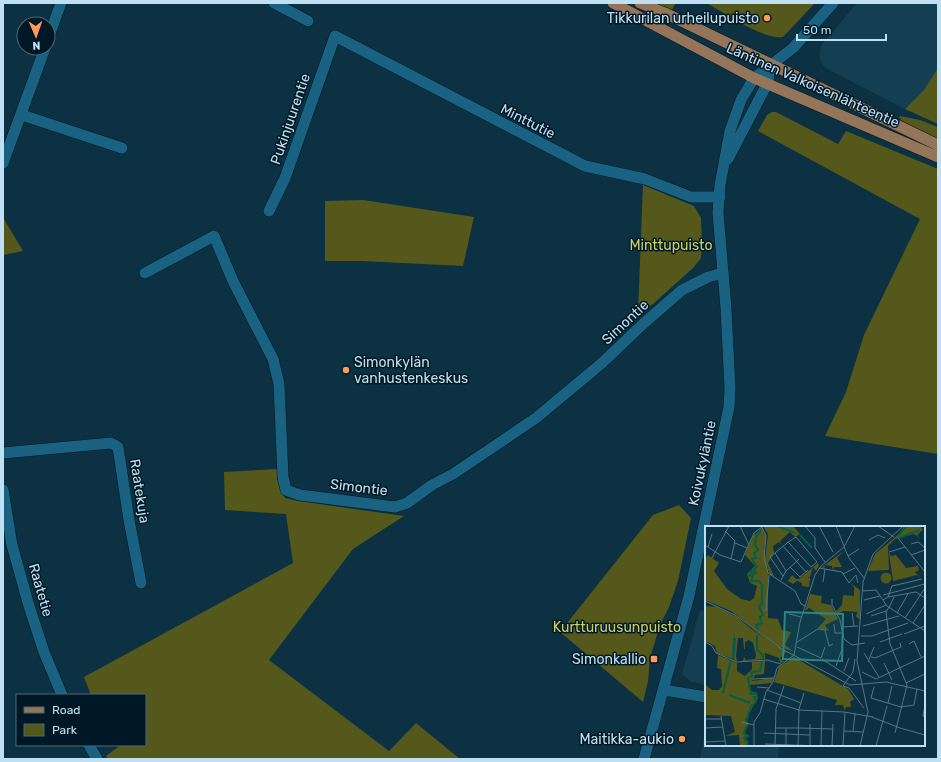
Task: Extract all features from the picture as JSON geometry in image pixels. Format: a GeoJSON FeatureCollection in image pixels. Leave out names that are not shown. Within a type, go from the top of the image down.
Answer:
{"type":"FeatureCollection","features":[{"type":"Feature","properties":{"kind":"main road","name":"Läntinen Valkoisenlähteentie"},"geometry":{"type":"LineString","coordinates":[[613,3],[754,78],[938,157]]}},
{"type":"Feature","properties":{"kind":"main road","name":"Läntinen Valkoisenlähteentie"},"geometry":{"type":"LineString","coordinates":[[640,3],[665,13],[938,145]]}},
{"type":"Feature","properties":{"kind":"street"},"geometry":{"type":"LineString","coordinates":[[56,17],[61,3]]}},
{"type":"Feature","properties":{"kind":"street"},"geometry":{"type":"LineString","coordinates":[[274,3],[308,21]]}},
{"type":"Feature","properties":{"kind":"street"},"geometry":{"type":"LineString","coordinates":[[771,65],[793,48],[833,3]]}},
{"type":"Feature","properties":{"kind":"street","name":"Minttutie"},"geometry":{"type":"LineString","coordinates":[[335,36],[584,166],[645,179],[691,197],[720,197]]}},
{"type":"Feature","properties":{"kind":"street","name":"Pukinjuurentie"},"geometry":{"type":"LineString","coordinates":[[269,211],[285,178],[335,36]]}},
{"type":"Feature","properties":{"kind":"street"},"geometry":{"type":"LineString","coordinates":[[3,163],[22,115],[42,56]]}},
{"type":"Feature","properties":{"kind":"street","name":"Koivukyläntie"},"geometry":{"type":"LineString","coordinates":[[644,759],[689,596],[729,407],[730,389],[718,213],[730,131],[741,100],[754,78],[771,65]]}},
{"type":"Feature","properties":{"kind":"street","name":"Koivukyläntie"},"geometry":{"type":"LineString","coordinates":[[724,167],[754,106],[767,84],[771,65]]}},
{"type":"Feature","properties":{"kind":"street"},"geometry":{"type":"LineString","coordinates":[[22,115],[122,148]]}},
{"type":"Feature","properties":{"kind":"street","name":"Simontie"},"geometry":{"type":"LineString","coordinates":[[145,272],[214,236],[233,281],[273,358],[279,384],[283,477],[286,490],[300,495],[395,507],[407,503],[432,485],[453,474],[536,418],[602,363],[682,290],[708,277],[723,272]]}},
{"type":"Feature","properties":{"kind":"street","name":"Raatekuja"},"geometry":{"type":"LineString","coordinates":[[3,453],[112,443],[118,447],[129,520],[142,583]]}},
{"type":"Feature","properties":{"kind":"street","name":"Raatetie"},"geometry":{"type":"LineString","coordinates":[[3,490],[8,546],[44,652],[62,694]]}},
{"type":"Feature","properties":{"kind":"street"},"geometry":{"type":"LineString","coordinates":[[664,690],[705,697]]}},
{"type":"Feature","properties":{"kind":"street"},"geometry":{"type":"LineString","coordinates":[[90,746],[97,759]]}},
{"type":"Feature","properties":{"kind":"shaded area"},"geometry":{"type":"Polygon","coordinates":[[[857,3],[938,3],[938,68],[924,90],[905,109],[824,67],[819,58],[821,46],[857,3]]]}},
{"type":"Feature","properties":{"kind":"shaded area"},"geometry":{"type":"Polygon","coordinates":[[[700,610],[705,611],[705,685],[691,682],[682,674],[700,610]]]}},
{"type":"Feature","properties":{"kind":"shaded area"},"geometry":{"type":"Polygon","coordinates":[[[705,730],[705,746],[779,746],[778,759],[700,759],[705,730]]]}},
{"type":"Feature","properties":{"kind":"green space"},"geometry":{"type":"Polygon","coordinates":[[[653,3],[676,3],[671,11],[653,3]]]}},
{"type":"Feature","properties":{"kind":"green space","name":"Tikkurilan urheilupuisto"},"geometry":{"type":"Polygon","coordinates":[[[706,3],[815,3],[783,37],[774,37],[744,25],[706,3]]]}},
{"type":"Feature","properties":{"kind":"green space"},"geometry":{"type":"Polygon","coordinates":[[[938,68],[938,124],[905,109],[924,90],[938,68]]]}},
{"type":"Feature","properties":{"kind":"green space"},"geometry":{"type":"Polygon","coordinates":[[[772,112],[776,112],[838,144],[846,131],[938,169],[938,454],[825,436],[846,392],[864,335],[920,219],[758,131],[767,115],[772,112]]]}},
{"type":"Feature","properties":{"kind":"green space"},"geometry":{"type":"Polygon","coordinates":[[[899,117],[920,120],[938,127],[938,139],[902,121],[899,117]]]}},
{"type":"Feature","properties":{"kind":"green space","name":"Minttupuisto"},"geometry":{"type":"Polygon","coordinates":[[[643,185],[694,206],[701,218],[702,245],[701,258],[693,268],[653,304],[638,313],[643,185]]]}},
{"type":"Feature","properties":{"kind":"green space"},"geometry":{"type":"Polygon","coordinates":[[[363,200],[474,217],[463,266],[362,261],[325,261],[325,201],[363,200]]]}},
{"type":"Feature","properties":{"kind":"green space"},"geometry":{"type":"Polygon","coordinates":[[[4,219],[23,251],[3,255],[4,219]]]}},
{"type":"Feature","properties":{"kind":"green space"},"geometry":{"type":"Polygon","coordinates":[[[277,469],[277,479],[285,498],[404,516],[353,549],[269,660],[389,751],[416,723],[460,759],[108,759],[106,756],[118,746],[146,746],[146,694],[91,694],[84,677],[293,563],[286,514],[225,510],[224,472],[277,469]]]}},
{"type":"Feature","properties":{"kind":"green space","name":"Kurtturuusunpuisto"},"geometry":{"type":"Polygon","coordinates":[[[679,505],[691,518],[678,581],[669,607],[660,625],[650,658],[648,681],[643,702],[560,632],[653,515],[679,505]]]}},
{"type":"Feature","properties":{"kind":"place","name":"Tikkurilan urheilupuisto"},"geometry":{"type":"Point","coordinates":[767,18]}},
{"type":"Feature","properties":{"kind":"place","name":"Simonkylän vanhustenkeskus"},"geometry":{"type":"Point","coordinates":[346,370]}},
{"type":"Feature","properties":{"kind":"place","name":"Simonkallio"},"geometry":{"type":"Point","coordinates":[654,659]}},
{"type":"Feature","properties":{"kind":"place","name":"Maitikka-aukio"},"geometry":{"type":"Point","coordinates":[682,739]}}]}
